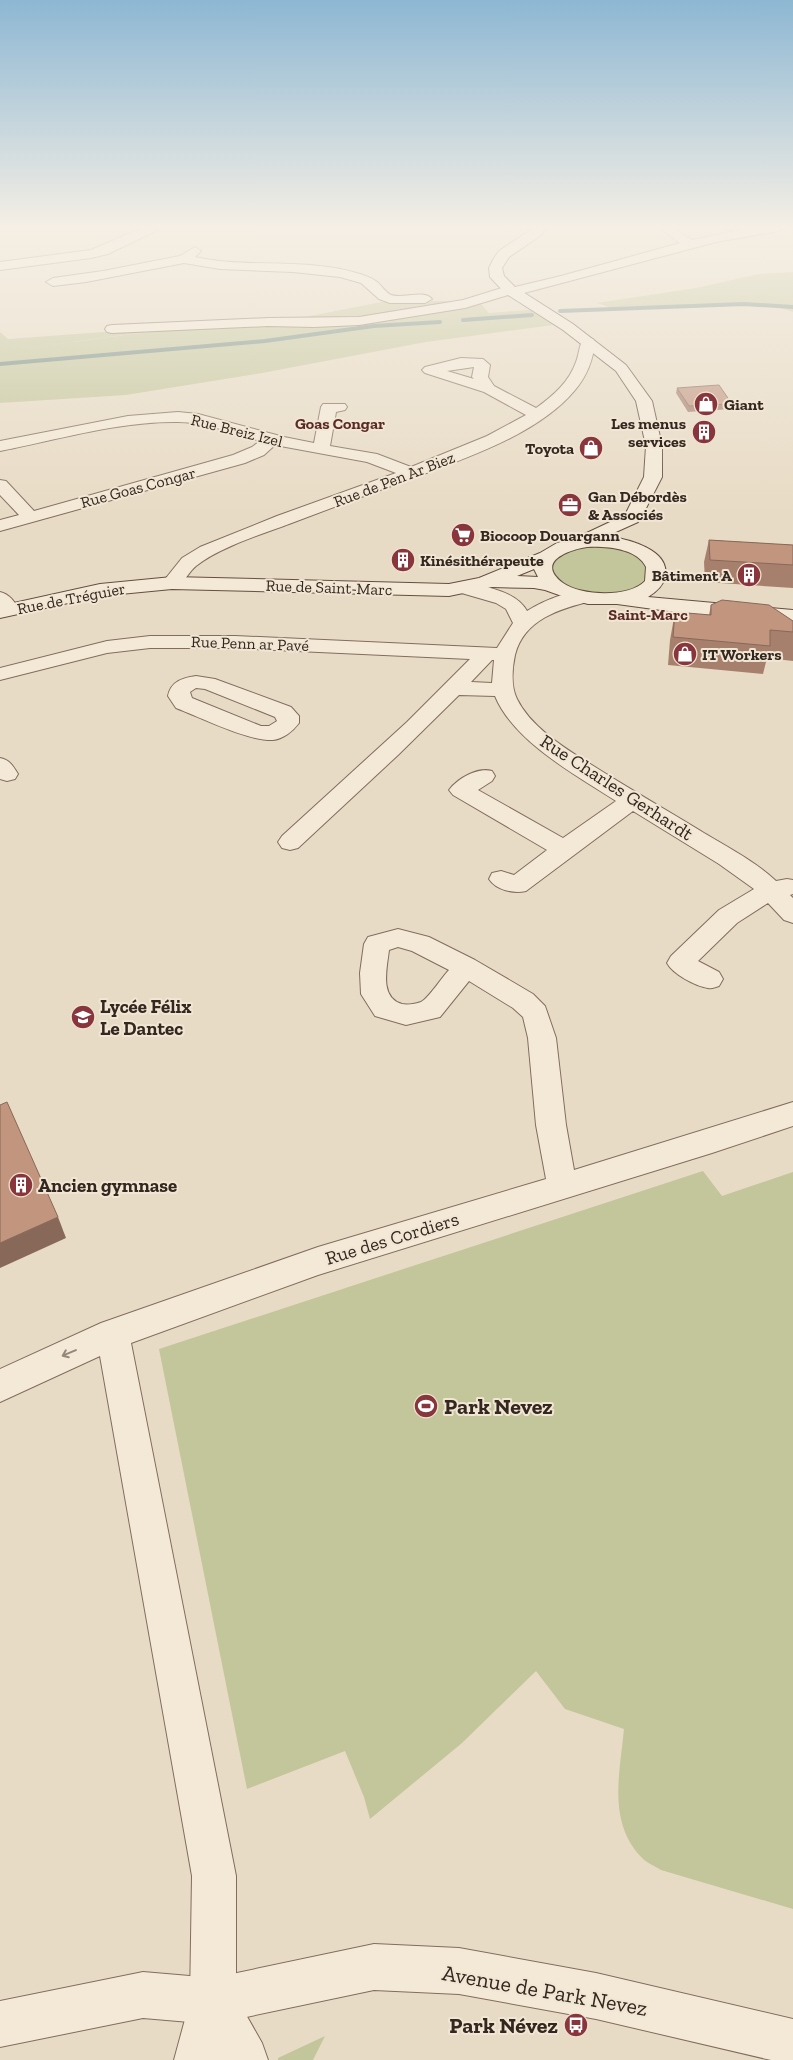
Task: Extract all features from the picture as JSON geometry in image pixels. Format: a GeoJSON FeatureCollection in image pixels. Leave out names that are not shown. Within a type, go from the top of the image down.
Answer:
{"type":"FeatureCollection","features":[{"type":"Feature","properties":{"kind":"street"},"geometry":{"type":"LineString","coordinates":[[112,329],[243,323]]}},
{"type":"Feature","properties":{"kind":"street"},"geometry":{"type":"LineString","coordinates":[[562,323],[622,368],[644,401],[654,446],[653,477],[632,518],[583,542]]}},
{"type":"Feature","properties":{"kind":"street","name":"Rue de Pen Ar Biez"},"geometry":{"type":"LineString","coordinates":[[172,583],[189,562],[207,551],[488,442],[536,414],[566,392],[586,356],[588,342]]}},
{"type":"Feature","properties":{"kind":"street"},"geometry":{"type":"LineString","coordinates":[[489,389],[536,414]]}},
{"type":"Feature","properties":{"kind":"street"},"geometry":{"type":"LineString","coordinates":[[321,449],[329,407],[339,407]]}},
{"type":"Feature","properties":{"kind":"street","name":"Rue Breiz Izel"},"geometry":{"type":"LineString","coordinates":[[0,446],[128,421],[164,417],[198,419],[272,439],[371,458],[413,472]]}},
{"type":"Feature","properties":{"kind":"street","name":"Rue Goas Congar"},"geometry":{"type":"LineString","coordinates":[[0,526],[239,458],[258,451],[272,439]]}},
{"type":"Feature","properties":{"kind":"street"},"geometry":{"type":"LineString","coordinates":[[0,485],[30,517]]}},
{"type":"Feature","properties":{"kind":"street"},"geometry":{"type":"LineString","coordinates":[[632,518],[642,553]]}},
{"type":"Feature","properties":{"kind":"street"},"geometry":{"type":"LineString","coordinates":[[583,542],[615,543],[642,553],[652,560],[656,568],[654,583],[646,590],[634,596],[618,599]]}},
{"type":"Feature","properties":{"kind":"street","name":"Rue de Saint-Marc"},"geometry":{"type":"LineString","coordinates":[[172,583],[426,590],[465,588],[484,583],[546,557],[556,549],[583,542]]}},
{"type":"Feature","properties":{"kind":"street"},"geometry":{"type":"LineString","coordinates":[[540,609],[551,589],[556,586],[547,579],[543,572],[543,564],[546,557]]}},
{"type":"Feature","properties":{"kind":"street","name":"Rue de Saint-Marc"},"geometry":{"type":"LineString","coordinates":[[484,583],[523,581],[556,586],[584,598]]}},
{"type":"Feature","properties":{"kind":"street","name":"Rue de Tréguier"},"geometry":{"type":"LineString","coordinates":[[3,606],[100,590],[172,583]]}},
{"type":"Feature","properties":{"kind":"street"},"geometry":{"type":"LineString","coordinates":[[654,583],[706,608]]}},
{"type":"Feature","properties":{"kind":"street"},"geometry":{"type":"LineString","coordinates":[[465,588],[503,599],[514,606],[523,623]]}},
{"type":"Feature","properties":{"kind":"street"},"geometry":{"type":"LineString","coordinates":[[290,842],[373,767],[454,688],[495,654],[523,623],[540,609],[571,599],[584,598],[618,599],[664,606],[793,616]]}},
{"type":"Feature","properties":{"kind":"street","name":"Rue Penn ar Pavé"},"geometry":{"type":"LineString","coordinates":[[0,674],[106,648],[150,642],[189,663],[495,654]]}},
{"type":"Feature","properties":{"kind":"street","name":"Rue Charles Gerhardt"},"geometry":{"type":"LineString","coordinates":[[495,654],[503,675],[507,700],[539,738],[631,801],[748,871],[782,888],[793,914]]}},
{"type":"Feature","properties":{"kind":"street"},"geometry":{"type":"LineString","coordinates":[[454,688],[476,691],[505,690]]}},
{"type":"Feature","properties":{"kind":"street"},"geometry":{"type":"LineString","coordinates":[[484,776],[461,790],[564,849]]}},
{"type":"Feature","properties":{"kind":"street"},"geometry":{"type":"LineString","coordinates":[[501,879],[517,885],[631,801]]}},
{"type":"Feature","properties":{"kind":"street"},"geometry":{"type":"LineString","coordinates":[[710,979],[680,964],[748,901],[782,888]]}},
{"type":"Feature","properties":{"kind":"street"},"geometry":{"type":"LineString","coordinates":[[466,967],[523,1001],[535,1013],[542,1038],[551,1125],[562,1185]]}},
{"type":"Feature","properties":{"kind":"street","name":"Rue des Cordiers"},"geometry":{"type":"LineString","coordinates":[[0,1386],[113,1334],[318,1261],[562,1185],[712,1141],[793,1114]]}},
{"type":"Feature","properties":{"kind":"street"},"geometry":{"type":"LineString","coordinates":[[113,1334],[214,1876],[212,2001],[197,2060]]}},
{"type":"Feature","properties":{"kind":"street","name":"Avenue de Park Nevez"},"geometry":{"type":"LineString","coordinates":[[0,2024],[143,1995],[212,2001],[374,1968],[458,1971],[596,1996],[793,2042]]}},
{"type":"Feature","properties":{"kind":"street"},"geometry":{"type":"LineString","coordinates":[[212,2001],[245,2060]]}},
{"type":"Feature","properties":{"kind":"green space"},"geometry":{"type":"Polygon","coordinates":[[[274,323],[550,323],[553,325],[426,342],[262,373],[126,395],[0,403],[0,332],[8,339],[198,325],[5,351],[201,325],[264,325],[274,323]]]}},
{"type":"Feature","properties":{"kind":"green space"},"geometry":{"type":"Polygon","coordinates":[[[590,545],[616,549],[636,555],[647,568],[645,579],[637,586],[628,590],[605,593],[580,590],[568,586],[559,580],[554,573],[555,560],[562,553],[590,545]]]}},
{"type":"Feature","properties":{"kind":"green space"},"geometry":{"type":"Polygon","coordinates":[[[703,1171],[722,1196],[793,1172],[793,1909],[661,1870],[642,1858],[631,1844],[624,1829],[620,1813],[618,1796],[624,1729],[565,1709],[536,1671],[462,1743],[370,1819],[364,1797],[345,1751],[247,1789],[159,1349],[703,1171]]]}},
{"type":"Feature","properties":{"kind":"green space"},"geometry":{"type":"Polygon","coordinates":[[[325,2036],[313,2060],[278,2060],[278,2058],[325,2036]]]}},
{"type":"Feature","properties":{"kind":"building","name":"Giant"},"geometry":{"type":"Polygon","coordinates":[[[719,385],[732,404],[689,406],[677,388],[719,385]]]}},
{"type":"Feature","properties":{"kind":"building"},"geometry":{"type":"Polygon","coordinates":[[[709,540],[793,545],[793,565],[710,560],[709,540]]]}},
{"type":"Feature","properties":{"kind":"building"},"geometry":{"type":"Polygon","coordinates":[[[722,600],[769,605],[793,621],[793,632],[770,630],[770,646],[673,637],[675,612],[711,615],[711,605],[722,600]]]}},
{"type":"Feature","properties":{"kind":"building","name":"Ancien gymnase"},"geometry":{"type":"Polygon","coordinates":[[[7,1102],[58,1217],[0,1243],[0,1105],[7,1102]]]}},
{"type":"Feature","properties":{"kind":"waterway"},"geometry":{"type":"LineString","coordinates":[[0,364],[265,341],[374,326],[421,323]]}},
{"type":"Feature","properties":{"kind":"place","name":"Giant"},"geometry":{"type":"Point","coordinates":[706,404]}},
{"type":"Feature","properties":{"kind":"place","name":"Les menus services"},"geometry":{"type":"Point","coordinates":[704,432]}},
{"type":"Feature","properties":{"kind":"place","name":"Toyota"},"geometry":{"type":"Point","coordinates":[591,448]}},
{"type":"Feature","properties":{"kind":"place","name":"Gan Débordès & Associés"},"geometry":{"type":"Point","coordinates":[570,505]}},
{"type":"Feature","properties":{"kind":"place","name":"Biocoop Douargann"},"geometry":{"type":"Point","coordinates":[463,535]}},
{"type":"Feature","properties":{"kind":"place","name":"Kinésithérapeute"},"geometry":{"type":"Point","coordinates":[403,560]}},
{"type":"Feature","properties":{"kind":"place","name":"Bâtiment A"},"geometry":{"type":"Point","coordinates":[749,575]}},
{"type":"Feature","properties":{"kind":"place","name":"IT Workers"},"geometry":{"type":"Point","coordinates":[685,654]}},
{"type":"Feature","properties":{"kind":"place","name":"Lycée Félix Le Dantec"},"geometry":{"type":"Point","coordinates":[83,1017]}},
{"type":"Feature","properties":{"kind":"place","name":"Ancien gymnase"},"geometry":{"type":"Point","coordinates":[21,1185]}},
{"type":"Feature","properties":{"kind":"place","name":"Park Nevez"},"geometry":{"type":"Point","coordinates":[426,1406]}},
{"type":"Feature","properties":{"kind":"place","name":"Park Névez"},"geometry":{"type":"Point","coordinates":[576,2025]}},
{"type":"Feature","properties":{"kind":"district","name":"Goas Congar"},"geometry":{"type":"Point","coordinates":[340,423]}},
{"type":"Feature","properties":{"kind":"district","name":"Saint-Marc"},"geometry":{"type":"Point","coordinates":[648,614]}}]}
